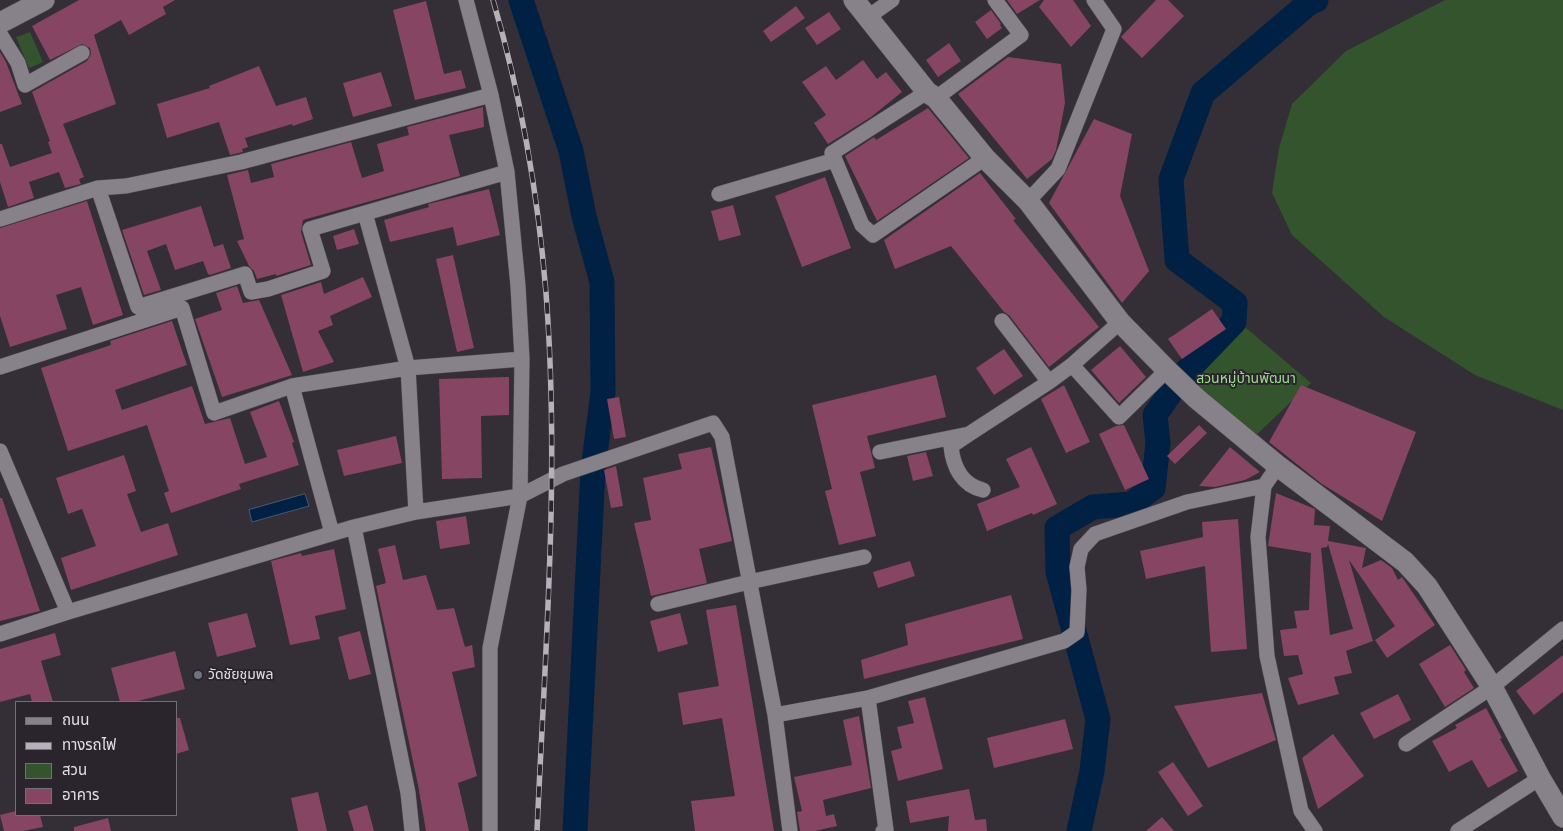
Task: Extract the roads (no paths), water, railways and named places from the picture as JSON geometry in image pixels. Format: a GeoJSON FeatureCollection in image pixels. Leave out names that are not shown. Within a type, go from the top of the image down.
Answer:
{"type":"FeatureCollection","features":[{"type":"Feature","properties":{"kind":"street"},"geometry":{"type":"LineString","coordinates":[[0,24],[44,0]]}},
{"type":"Feature","properties":{"kind":"street"},"geometry":{"type":"LineString","coordinates":[[466,0],[491,95],[507,172],[518,286],[522,359],[520,496],[490,648],[490,831]]}},
{"type":"Feature","properties":{"kind":"street"},"geometry":{"type":"LineString","coordinates":[[854,0],[985,158],[1028,201],[1120,322],[1196,398],[1278,466],[1405,562],[1427,586],[1492,687],[1563,817]]}},
{"type":"Feature","properties":{"kind":"street"},"geometry":{"type":"LineString","coordinates":[[868,17],[892,0]]}},
{"type":"Feature","properties":{"kind":"street"},"geometry":{"type":"LineString","coordinates":[[985,158],[873,235],[862,225],[832,154],[931,95],[1021,35],[995,0]]}},
{"type":"Feature","properties":{"kind":"street"},"geometry":{"type":"LineString","coordinates":[[1028,201],[1058,168],[1114,29],[1094,0]]}},
{"type":"Feature","properties":{"kind":"street"},"geometry":{"type":"LineString","coordinates":[[0,34],[18,63],[25,85],[82,53]]}},
{"type":"Feature","properties":{"kind":"street"},"geometry":{"type":"LineString","coordinates":[[0,219],[98,188],[126,186],[242,162],[491,95]]}},
{"type":"Feature","properties":{"kind":"street"},"geometry":{"type":"LineString","coordinates":[[719,194],[835,160]]}},
{"type":"Feature","properties":{"kind":"street"},"geometry":{"type":"LineString","coordinates":[[98,188],[138,308],[245,274],[251,292],[268,289],[324,271],[310,229],[507,172]]}},
{"type":"Feature","properties":{"kind":"street"},"geometry":{"type":"LineString","coordinates":[[365,213],[408,368],[416,512]]}},
{"type":"Feature","properties":{"kind":"street"},"geometry":{"type":"LineString","coordinates":[[0,367],[182,308],[214,413],[292,386],[408,368],[522,359]]}},
{"type":"Feature","properties":{"kind":"street"},"geometry":{"type":"LineString","coordinates":[[1002,321],[1049,382]]}},
{"type":"Feature","properties":{"kind":"street"},"geometry":{"type":"LineString","coordinates":[[984,490],[974,488],[964,481],[952,458],[951,446],[1049,382],[1072,365],[1120,322]]}},
{"type":"Feature","properties":{"kind":"street"},"geometry":{"type":"LineString","coordinates":[[1072,365],[1119,417],[1169,372]]}},
{"type":"Feature","properties":{"kind":"street"},"geometry":{"type":"LineString","coordinates":[[292,386],[332,533]]}},
{"type":"Feature","properties":{"kind":"street"},"geometry":{"type":"LineString","coordinates":[[0,634],[354,527],[416,512],[520,496],[563,474],[713,423],[722,437],[775,715],[790,831]]}},
{"type":"Feature","properties":{"kind":"street"},"geometry":{"type":"LineString","coordinates":[[880,452],[969,434]]}},
{"type":"Feature","properties":{"kind":"street"},"geometry":{"type":"LineString","coordinates":[[0,451],[68,612]]}},
{"type":"Feature","properties":{"kind":"street"},"geometry":{"type":"LineString","coordinates":[[1278,466],[1264,486],[1258,537],[1267,656],[1301,811],[1315,831]]}},
{"type":"Feature","properties":{"kind":"street"},"geometry":{"type":"LineString","coordinates":[[775,715],[868,698],[1072,635],[1079,590],[1077,568],[1081,548],[1095,534],[1188,502],[1264,486]]}},
{"type":"Feature","properties":{"kind":"street"},"geometry":{"type":"LineString","coordinates":[[354,527],[408,794],[412,831]]}},
{"type":"Feature","properties":{"kind":"street"},"geometry":{"type":"LineString","coordinates":[[658,604],[864,557]]}},
{"type":"Feature","properties":{"kind":"street"},"geometry":{"type":"LineString","coordinates":[[1406,744],[1492,687],[1563,629]]}},
{"type":"Feature","properties":{"kind":"street"},"geometry":{"type":"LineString","coordinates":[[868,698],[886,830],[883,831]]}},
{"type":"Feature","properties":{"kind":"street"},"geometry":{"type":"LineString","coordinates":[[1458,831],[1540,778]]}},
{"type":"Feature","properties":{"kind":"water"},"geometry":{"type":"Polygon","coordinates":[[[305,494],[309,506],[252,522],[249,510],[305,494]]]}},
{"type":"Feature","properties":{"kind":"waterway"},"geometry":{"type":"LineString","coordinates":[[521,0],[571,151],[584,216],[602,282],[603,392],[593,470],[575,831]]}},
{"type":"Feature","properties":{"kind":"waterway"},"geometry":{"type":"LineString","coordinates":[[1079,831],[1092,771],[1098,719],[1058,572],[1057,528],[1093,507],[1131,504],[1153,488],[1158,443],[1155,415],[1182,376],[1234,322],[1235,303],[1177,260],[1171,179],[1203,93],[1309,3],[1316,0]]}},
{"type":"Feature","properties":{"kind":"railway"},"geometry":{"type":"LineString","coordinates":[[493,0],[512,72],[533,182],[543,256],[550,360],[552,427],[550,562],[537,831]]}},
{"type":"Feature","properties":{"kind":"place","name":"วัดชัยชุมพล"},"geometry":{"type":"Point","coordinates":[198,675]}},
{"type":"Feature","properties":{"kind":"park label","name":"สวนหมู่บ้านพัฒนา"},"geometry":{"type":"Point","coordinates":[1246,379]}}]}
